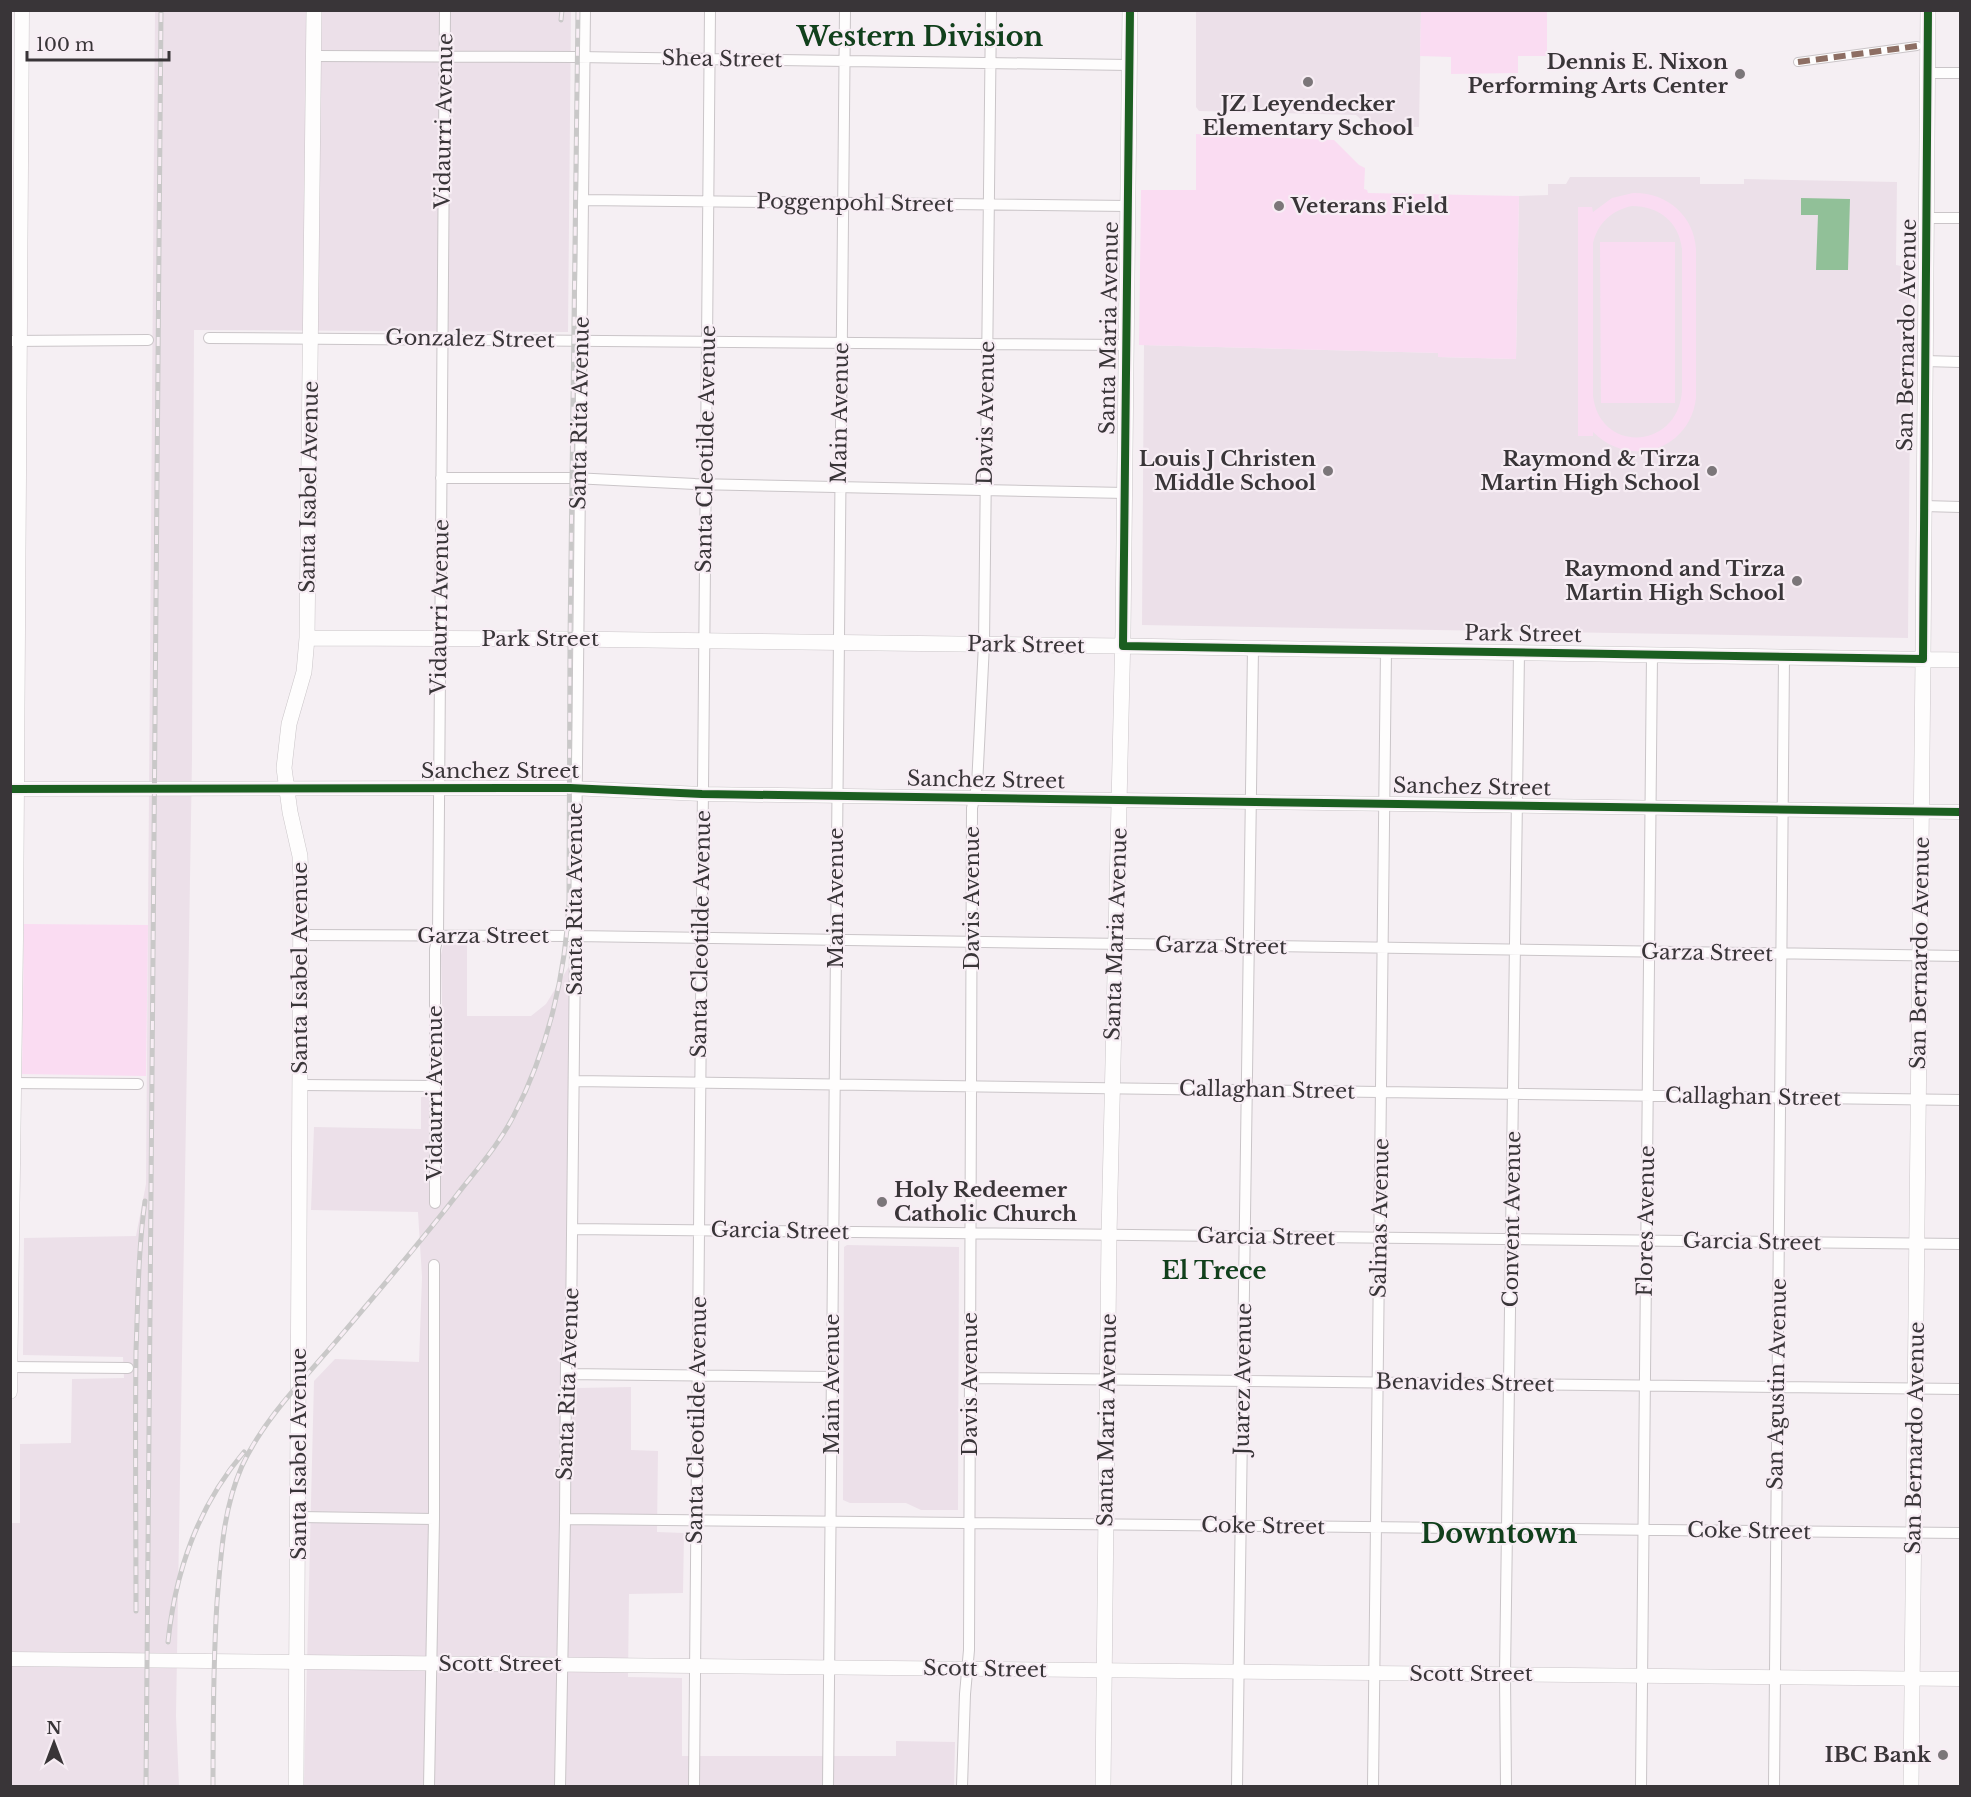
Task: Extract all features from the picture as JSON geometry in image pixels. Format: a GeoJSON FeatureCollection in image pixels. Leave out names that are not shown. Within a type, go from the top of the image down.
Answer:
{"type":"FeatureCollection","features":[{"type":"Feature","properties":{"kind":"main road","name":"Santa Isabel Avenue"},"geometry":{"type":"LineString","coordinates":[[296,1786],[302,935],[300,856],[286,788],[284,751],[304,672],[307,638],[314,10]]}},
{"type":"Feature","properties":{"kind":"main road","name":"Santa Maria Avenue"},"geometry":{"type":"LineString","coordinates":[[1103,1786],[1111,1087],[1123,646],[1130,10]]}},
{"type":"Feature","properties":{"kind":"main road","name":"San Bernardo Avenue"},"geometry":{"type":"LineString","coordinates":[[1911,1786],[1928,10]]}},
{"type":"Feature","properties":{"kind":"main road","name":"Park Street"},"geometry":{"type":"LineString","coordinates":[[307,638],[838,642],[1960,660]]}},
{"type":"Feature","properties":{"kind":"street"},"geometry":{"type":"LineString","coordinates":[[10,1392],[15,199],[22,10]]}},
{"type":"Feature","properties":{"kind":"street","name":"Vidaurri Avenue"},"geometry":{"type":"LineString","coordinates":[[435,1203],[435,949],[438,936],[445,10]]}},
{"type":"Feature","properties":{"kind":"street","name":"Santa Rita Avenue"},"geometry":{"type":"LineString","coordinates":[[560,1786],[566,1362],[571,1328],[585,10]]}},
{"type":"Feature","properties":{"kind":"street","name":"Santa Cleotilde Avenue"},"geometry":{"type":"LineString","coordinates":[[694,1786],[710,10]]}},
{"type":"Feature","properties":{"kind":"street","name":"Main Avenue"},"geometry":{"type":"LineString","coordinates":[[828,1786],[845,10]]}},
{"type":"Feature","properties":{"kind":"street","name":"Davis Avenue"},"geometry":{"type":"LineString","coordinates":[[962,1786],[969,1650],[972,807],[977,786],[984,644],[992,10]]}},
{"type":"Feature","properties":{"kind":"street"},"geometry":{"type":"LineString","coordinates":[[1798,62],[1917,46]]}},
{"type":"Feature","properties":{"kind":"street","name":"Shea Street"},"geometry":{"type":"LineString","coordinates":[[314,56],[584,57],[1129,65]]}},
{"type":"Feature","properties":{"kind":"street"},"geometry":{"type":"LineString","coordinates":[[1928,73],[1960,73]]}},
{"type":"Feature","properties":{"kind":"street","name":"Poggenpohl Street"},"geometry":{"type":"LineString","coordinates":[[583,200],[1128,206]]}},
{"type":"Feature","properties":{"kind":"street"},"geometry":{"type":"LineString","coordinates":[[1926,218],[1960,218]]}},
{"type":"Feature","properties":{"kind":"street","name":"Gonzalez Street"},"geometry":{"type":"LineString","coordinates":[[209,338],[1127,345]]}},
{"type":"Feature","properties":{"kind":"street"},"geometry":{"type":"LineString","coordinates":[[15,341],[148,340]]}},
{"type":"Feature","properties":{"kind":"street"},"geometry":{"type":"LineString","coordinates":[[1924,361],[1960,362]]}},
{"type":"Feature","properties":{"kind":"street"},"geometry":{"type":"LineString","coordinates":[[441,478],[579,478],[705,485],[1125,493]]}},
{"type":"Feature","properties":{"kind":"street"},"geometry":{"type":"LineString","coordinates":[[1924,506],[1960,507]]}},
{"type":"Feature","properties":{"kind":"street","name":"Juarez Avenue"},"geometry":{"type":"LineString","coordinates":[[1237,1786],[1253,648]]}},
{"type":"Feature","properties":{"kind":"street","name":"Salinas Avenue"},"geometry":{"type":"LineString","coordinates":[[1372,1786],[1386,650]]}},
{"type":"Feature","properties":{"kind":"street","name":"Convent Avenue"},"geometry":{"type":"LineString","coordinates":[[1506,1786],[1505,1674],[1519,652]]}},
{"type":"Feature","properties":{"kind":"street","name":"Flores Avenue"},"geometry":{"type":"LineString","coordinates":[[1641,1786],[1652,655]]}},
{"type":"Feature","properties":{"kind":"street","name":"San Agustin Avenue"},"geometry":{"type":"LineString","coordinates":[[1774,1786],[1773,1677],[1784,657]]}},
{"type":"Feature","properties":{"kind":"street","name":"Sanchez Street"},"geometry":{"type":"LineString","coordinates":[[13,789],[575,789],[702,794],[1960,812]]}},
{"type":"Feature","properties":{"kind":"street","name":"Garza Street"},"geometry":{"type":"LineString","coordinates":[[302,935],[574,936],[1960,956]]}},
{"type":"Feature","properties":{"kind":"street","name":"Callaghan Street"},"geometry":{"type":"LineString","coordinates":[[574,1080],[1960,1100]]}},
{"type":"Feature","properties":{"kind":"street"},"geometry":{"type":"LineString","coordinates":[[12,1083],[138,1083]]}},
{"type":"Feature","properties":{"kind":"street"},"geometry":{"type":"LineString","coordinates":[[301,1085],[435,1086]]}},
{"type":"Feature","properties":{"kind":"street","name":"Garcia Street"},"geometry":{"type":"LineString","coordinates":[[572,1229],[1960,1244]]}},
{"type":"Feature","properties":{"kind":"street"},"geometry":{"type":"LineString","coordinates":[[429,1786],[434,1519],[434,1265]]}},
{"type":"Feature","properties":{"kind":"street"},"geometry":{"type":"LineString","coordinates":[[11,1367],[128,1368]]}},
{"type":"Feature","properties":{"kind":"street"},"geometry":{"type":"LineString","coordinates":[[566,1374],[832,1377]]}},
{"type":"Feature","properties":{"kind":"street","name":"Benavides Street"},"geometry":{"type":"LineString","coordinates":[[970,1378],[1960,1389]]}},
{"type":"Feature","properties":{"kind":"street"},"geometry":{"type":"LineString","coordinates":[[299,1517],[434,1519]]}},
{"type":"Feature","properties":{"kind":"street","name":"Coke Street"},"geometry":{"type":"LineString","coordinates":[[565,1519],[1960,1533]]}},
{"type":"Feature","properties":{"kind":"street","name":"Scott Street"},"geometry":{"type":"LineString","coordinates":[[10,1659],[1960,1679]]}},
{"type":"Feature","properties":{"kind":"shaded area"},"geometry":{"type":"Polygon","coordinates":[[[155,11],[571,11],[568,332],[194,330],[192,759],[176,1716],[179,1786],[11,1786],[10,1523],[20,1523],[20,1444],[71,1443],[72,1379],[124,1378],[123,1357],[23,1355],[24,1238],[136,1236],[146,1184],[155,11]]]}},
{"type":"Feature","properties":{"kind":"shaded area","name":"JZ Leyendecker Elementary School"},"geometry":{"type":"Polygon","coordinates":[[[1196,11],[1421,11],[1419,127],[1368,126],[1356,115],[1199,111],[1196,107],[1196,11]]]}},
{"type":"Feature","properties":{"kind":"shaded area"},"geometry":{"type":"Polygon","coordinates":[[[1421,11],[1547,11],[1547,56],[1518,56],[1518,73],[1451,74],[1451,57],[1420,56],[1421,11]]]}},
{"type":"Feature","properties":{"kind":"shaded area"},"geometry":{"type":"Polygon","coordinates":[[[1196,134],[1334,140],[1365,168],[1364,189],[1368,193],[1519,196],[1516,359],[1438,357],[1438,353],[1139,345],[1141,190],[1196,190],[1196,134]]]}},
{"type":"Feature","properties":{"kind":"shaded area","name":"Raymond & Tirza Martin High School"},"geometry":{"type":"Polygon","coordinates":[[[1570,177],[1700,177],[1700,184],[1744,184],[1744,179],[1897,182],[1896,265],[1901,266],[1900,290],[1911,290],[1908,638],[1142,625],[1144,345],[1439,353],[1438,357],[1516,359],[1519,196],[1548,195],[1548,184],[1566,184],[1570,177]]]}},
{"type":"Feature","properties":{"kind":"shaded area"},"geometry":{"type":"Polygon","coordinates":[[[1633,193],[1667,201],[1684,216],[1694,237],[1696,249],[1696,398],[1691,416],[1683,430],[1671,441],[1656,448],[1640,451],[1624,450],[1608,443],[1593,432],[1593,436],[1578,436],[1578,207],[1592,207],[1593,212],[1612,198],[1633,193]],[[1632,206],[1612,214],[1598,229],[1593,243],[1593,396],[1599,415],[1609,428],[1623,435],[1639,437],[1654,434],[1667,425],[1677,411],[1682,391],[1682,249],[1680,239],[1666,217],[1659,212],[1632,206]]]}},
{"type":"Feature","properties":{"kind":"shaded area"},"geometry":{"type":"Polygon","coordinates":[[[1801,198],[1850,199],[1848,270],[1816,270],[1818,215],[1801,215],[1801,198]]]}},
{"type":"Feature","properties":{"kind":"shaded area"},"geometry":{"type":"Polygon","coordinates":[[[1600,242],[1675,242],[1675,403],[1601,403],[1600,242]]]}},
{"type":"Feature","properties":{"kind":"shaded area"},"geometry":{"type":"Polygon","coordinates":[[[24,924],[148,925],[146,1076],[22,1074],[24,924]]]}},
{"type":"Feature","properties":{"kind":"shaded area"},"geometry":{"type":"Polygon","coordinates":[[[444,941],[467,941],[467,1016],[531,1016],[546,1004],[571,963],[569,1327],[558,1360],[578,1388],[631,1387],[631,1450],[658,1451],[657,1532],[684,1533],[683,1593],[629,1594],[628,1677],[682,1678],[682,1756],[896,1756],[896,1741],[955,1742],[954,1786],[304,1786],[314,1381],[335,1359],[419,1362],[422,1277],[418,1212],[311,1210],[314,1127],[421,1129],[421,1097],[444,1096],[441,955],[444,941]]]}},
{"type":"Feature","properties":{"kind":"shaded area"},"geometry":{"type":"Polygon","coordinates":[[[847,1245],[959,1247],[958,1510],[921,1510],[906,1503],[850,1503],[843,1500],[844,1247],[847,1245]]]}},
{"type":"Feature","properties":{"kind":"railway"},"geometry":{"type":"LineString","coordinates":[[146,1786],[161,10]]}},
{"type":"Feature","properties":{"kind":"railway"},"geometry":{"type":"LineString","coordinates":[[561,20],[562,10]]}},
{"type":"Feature","properties":{"kind":"railway"},"geometry":{"type":"LineString","coordinates":[[213,1786],[215,1648],[220,1567],[227,1516],[242,1466],[273,1415],[413,1250],[501,1137],[514,1115],[537,1064],[546,1038],[559,983],[569,900],[578,10]]}},
{"type":"Feature","properties":{"kind":"railway"},"geometry":{"type":"LineString","coordinates":[[136,1611],[136,1351],[145,1201]]}},
{"type":"Feature","properties":{"kind":"railway"},"geometry":{"type":"LineString","coordinates":[[168,1642],[176,1591],[191,1541],[214,1495],[244,1452]]}},
{"type":"Feature","properties":{"kind":"marked path"},"geometry":{"type":"LineString","coordinates":[[1798,62],[1917,46]]}},
{"type":"Feature","properties":{"kind":"cycle path"},"geometry":{"type":"LineString","coordinates":[[1130,10],[1123,646],[1923,659],[1928,10]]}},
{"type":"Feature","properties":{"kind":"cycle path"},"geometry":{"type":"LineString","coordinates":[[10,789],[570,788],[702,794],[1960,812]]}},
{"type":"Feature","properties":{"kind":"place","name":"Dennis E. Nixon Performing Arts Center"},"geometry":{"type":"Point","coordinates":[1740,74]}},
{"type":"Feature","properties":{"kind":"place","name":"JZ Leyendecker Elementary School"},"geometry":{"type":"Point","coordinates":[1308,82]}},
{"type":"Feature","properties":{"kind":"place","name":"Veterans Field"},"geometry":{"type":"Point","coordinates":[1279,206]}},
{"type":"Feature","properties":{"kind":"place","name":"Louis J Christen Middle School"},"geometry":{"type":"Point","coordinates":[1328,471]}},
{"type":"Feature","properties":{"kind":"place","name":"Raymond & Tirza Martin High School"},"geometry":{"type":"Point","coordinates":[1712,471]}},
{"type":"Feature","properties":{"kind":"place","name":"Raymond and Tirza Martin High School"},"geometry":{"type":"Point","coordinates":[1797,581]}},
{"type":"Feature","properties":{"kind":"place","name":"Holy Redeemer Catholic Church"},"geometry":{"type":"Point","coordinates":[882,1202]}},
{"type":"Feature","properties":{"kind":"place","name":"IBC Bank"},"geometry":{"type":"Point","coordinates":[1943,1755]}},
{"type":"Feature","properties":{"kind":"district","name":"Western Division"},"geometry":{"type":"Point","coordinates":[920,37]}},
{"type":"Feature","properties":{"kind":"district","name":"El Trece"},"geometry":{"type":"Point","coordinates":[1214,1271]}},
{"type":"Feature","properties":{"kind":"district","name":"Downtown"},"geometry":{"type":"Point","coordinates":[1499,1534]}}]}
